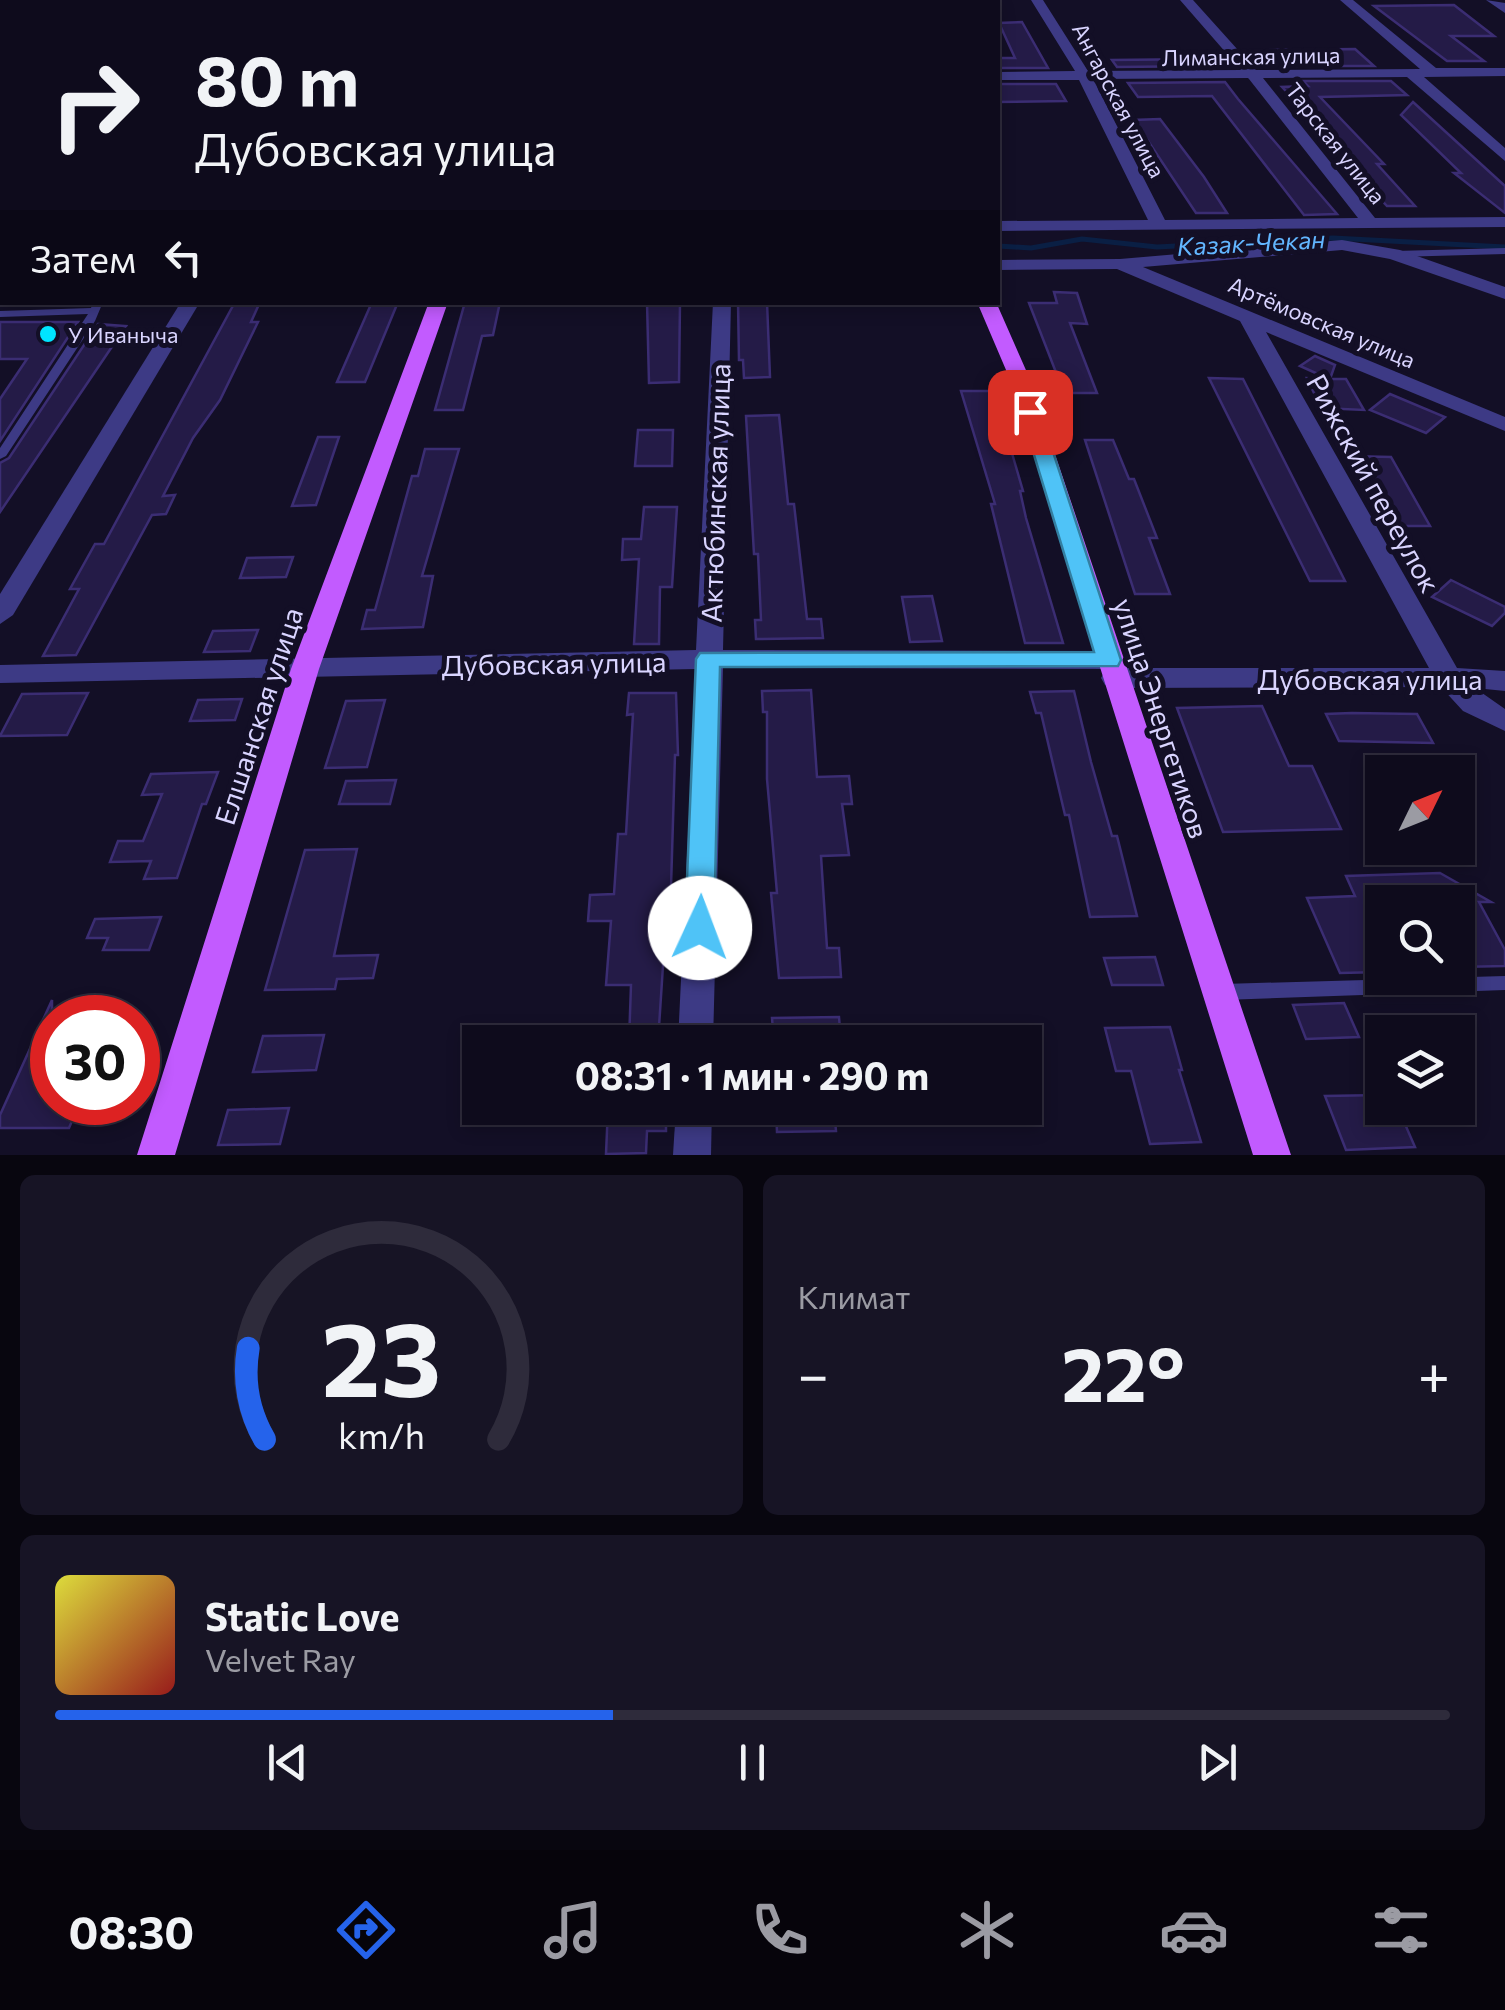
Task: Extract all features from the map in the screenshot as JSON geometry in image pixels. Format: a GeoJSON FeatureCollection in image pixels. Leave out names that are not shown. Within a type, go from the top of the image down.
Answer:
{"type":"FeatureCollection","features":[{"type":"Feature","properties":{"kind":"main road","name":"Елшанская улица"},"geometry":{"type":"LineString","coordinates":[[156,1155],[305,669],[438,305]]}},
{"type":"Feature","properties":{"kind":"main road","name":"улица Энергетиков"},"geometry":{"type":"LineString","coordinates":[[987,305],[1020,377],[1272,1155]]}},
{"type":"Feature","properties":{"kind":"street","name":"Ангарская улица"},"geometry":{"type":"LineString","coordinates":[[1036,0],[1086,77],[1159,224]]}},
{"type":"Feature","properties":{"kind":"street","name":"Тарская улица"},"geometry":{"type":"LineString","coordinates":[[1186,0],[1254,76],[1372,225]]}},
{"type":"Feature","properties":{"kind":"street"},"geometry":{"type":"LineString","coordinates":[[1346,0],[1431,72]]}},
{"type":"Feature","properties":{"kind":"street"},"geometry":{"type":"LineString","coordinates":[[1492,0],[1505,9]]}},
{"type":"Feature","properties":{"kind":"street","name":"Лиманская улица"},"geometry":{"type":"LineString","coordinates":[[1000,76],[1505,72]]}},
{"type":"Feature","properties":{"kind":"street"},"geometry":{"type":"LineString","coordinates":[[1411,73],[1505,156]]}},
{"type":"Feature","properties":{"kind":"street"},"geometry":{"type":"LineString","coordinates":[[1000,226],[1505,222]]}},
{"type":"Feature","properties":{"kind":"street"},"geometry":{"type":"LineString","coordinates":[[1000,265],[1120,264],[1342,245],[1394,254],[1505,293]]}},
{"type":"Feature","properties":{"kind":"street","name":"Артёмовская улица"},"geometry":{"type":"LineString","coordinates":[[1120,264],[1505,425]]}},
{"type":"Feature","properties":{"kind":"street"},"geometry":{"type":"LineString","coordinates":[[0,615],[190,305]]}},
{"type":"Feature","properties":{"kind":"street","name":"Актюбинская улица"},"geometry":{"type":"LineString","coordinates":[[697,1025],[722,305]]}},
{"type":"Feature","properties":{"kind":"street","name":"Рижский переулок"},"geometry":{"type":"LineString","coordinates":[[1248,318],[1448,677],[1473,704],[1505,721]]}},
{"type":"Feature","properties":{"kind":"street","name":"Дубовская улица"},"geometry":{"type":"LineString","coordinates":[[0,674],[708,659],[1505,680]]}},
{"type":"Feature","properties":{"kind":"street"},"geometry":{"type":"LineString","coordinates":[[692,1155],[693,1125]]}},
{"type":"Feature","properties":{"kind":"lane"},"geometry":{"type":"LineString","coordinates":[[1394,254],[1505,251]]}},
{"type":"Feature","properties":{"kind":"lane"},"geometry":{"type":"LineString","coordinates":[[0,314],[96,307]]}},
{"type":"Feature","properties":{"kind":"lane"},"geometry":{"type":"LineString","coordinates":[[0,456],[96,307]]}},
{"type":"Feature","properties":{"kind":"lane"},"geometry":{"type":"LineString","coordinates":[[1218,992],[1505,984]]}},
{"type":"Feature","properties":{"kind":"building"},"geometry":{"type":"Polygon","coordinates":[[[1454,5],[1494,36],[1451,36],[1484,61],[1447,61],[1374,6],[1454,5]]]}},
{"type":"Feature","properties":{"kind":"building"},"geometry":{"type":"Polygon","coordinates":[[[1022,22],[1048,68],[1000,68],[1000,58],[1015,58],[1000,23],[1022,22]]]}},
{"type":"Feature","properties":{"kind":"building"},"geometry":{"type":"Polygon","coordinates":[[[1355,49],[1374,66],[1288,66],[1272,50],[1355,49]]]}},
{"type":"Feature","properties":{"kind":"building"},"geometry":{"type":"Polygon","coordinates":[[[1206,59],[1212,66],[1117,67],[1112,60],[1206,59]]]}},
{"type":"Feature","properties":{"kind":"building"},"geometry":{"type":"Polygon","coordinates":[[[1303,81],[1391,81],[1407,95],[1320,97],[1384,164],[1377,164],[1415,206],[1387,206],[1308,122],[1315,122],[1282,87],[1308,86],[1303,81]]]}},
{"type":"Feature","properties":{"kind":"building"},"geometry":{"type":"Polygon","coordinates":[[[1225,82],[1337,214],[1304,215],[1212,96],[1138,97],[1128,83],[1225,82]]]}},
{"type":"Feature","properties":{"kind":"building"},"geometry":{"type":"Polygon","coordinates":[[[1000,84],[1056,84],[1066,101],[1000,102],[1000,84]]]}},
{"type":"Feature","properties":{"kind":"building"},"geometry":{"type":"Polygon","coordinates":[[[1413,102],[1505,186],[1505,213],[1454,173],[1461,173],[1401,115],[1413,102]]]}},
{"type":"Feature","properties":{"kind":"building"},"geometry":{"type":"Polygon","coordinates":[[[1160,119],[1227,213],[1196,213],[1134,120],[1160,119]]]}},
{"type":"Feature","properties":{"kind":"building"},"geometry":{"type":"Polygon","coordinates":[[[1054,292],[1077,293],[1087,324],[1070,323],[1097,393],[1064,393],[1029,303],[1057,303],[1054,292]]]}},
{"type":"Feature","properties":{"kind":"building"},"geometry":{"type":"Polygon","coordinates":[[[233,305],[259,305],[251,322],[258,322],[220,400],[193,438],[163,496],[175,495],[166,514],[152,515],[76,655],[43,656],[79,589],[70,589],[95,544],[104,544],[233,305]]]}},
{"type":"Feature","properties":{"kind":"building"},"geometry":{"type":"Polygon","coordinates":[[[371,305],[397,305],[365,382],[337,382],[371,305]]]}},
{"type":"Feature","properties":{"kind":"building"},"geometry":{"type":"Polygon","coordinates":[[[464,305],[499,305],[493,335],[482,336],[463,410],[435,410],[464,305]]]}},
{"type":"Feature","properties":{"kind":"building"},"geometry":{"type":"Polygon","coordinates":[[[647,305],[680,305],[679,382],[649,383],[647,305]]]}},
{"type":"Feature","properties":{"kind":"building"},"geometry":{"type":"Polygon","coordinates":[[[738,305],[767,305],[770,377],[744,378],[743,360],[739,360],[738,305]]]}},
{"type":"Feature","properties":{"kind":"building"},"geometry":{"type":"Polygon","coordinates":[[[0,322],[78,322],[0,441],[0,399],[27,359],[0,359],[0,322]]]}},
{"type":"Feature","properties":{"kind":"building"},"geometry":{"type":"Polygon","coordinates":[[[98,324],[126,326],[0,512],[0,463],[9,458],[98,324]]]}},
{"type":"Feature","properties":{"kind":"building"},"geometry":{"type":"Polygon","coordinates":[[[1315,356],[1335,365],[1330,379],[1346,379],[1364,410],[1321,408],[1307,378],[1329,379],[1300,366],[1315,356]]]}},
{"type":"Feature","properties":{"kind":"building"},"geometry":{"type":"Polygon","coordinates":[[[1209,378],[1243,379],[1345,581],[1310,581],[1209,378]]]}},
{"type":"Feature","properties":{"kind":"building"},"geometry":{"type":"Polygon","coordinates":[[[961,391],[989,391],[1003,443],[1009,443],[1023,491],[1026,518],[1063,643],[1025,643],[991,504],[995,504],[961,391]]]}},
{"type":"Feature","properties":{"kind":"building"},"geometry":{"type":"Polygon","coordinates":[[[1390,394],[1445,417],[1426,433],[1370,410],[1390,394]]]}},
{"type":"Feature","properties":{"kind":"building"},"geometry":{"type":"Polygon","coordinates":[[[779,415],[788,504],[794,504],[807,619],[821,619],[823,638],[756,639],[755,620],[761,620],[746,416],[779,415]]]}},
{"type":"Feature","properties":{"kind":"building"},"geometry":{"type":"Polygon","coordinates":[[[638,430],[673,430],[672,466],[635,466],[638,430]]]}},
{"type":"Feature","properties":{"kind":"building"},"geometry":{"type":"Polygon","coordinates":[[[318,437],[339,437],[316,505],[292,506],[318,437]]]}},
{"type":"Feature","properties":{"kind":"building"},"geometry":{"type":"Polygon","coordinates":[[[1085,440],[1113,440],[1129,479],[1134,479],[1157,538],[1149,538],[1170,594],[1135,594],[1085,440]]]}},
{"type":"Feature","properties":{"kind":"building"},"geometry":{"type":"Polygon","coordinates":[[[425,449],[459,449],[422,576],[433,576],[423,627],[362,629],[367,610],[375,610],[412,476],[418,476],[425,449]]]}},
{"type":"Feature","properties":{"kind":"building"},"geometry":{"type":"Polygon","coordinates":[[[1347,456],[1391,457],[1430,526],[1384,526],[1347,456]]]}},
{"type":"Feature","properties":{"kind":"building"},"geometry":{"type":"Polygon","coordinates":[[[644,507],[677,507],[672,587],[660,587],[659,644],[634,644],[639,559],[622,560],[623,539],[641,539],[644,507]]]}},
{"type":"Feature","properties":{"kind":"building"},"geometry":{"type":"Polygon","coordinates":[[[293,557],[286,577],[240,578],[247,558],[293,557]]]}},
{"type":"Feature","properties":{"kind":"building"},"geometry":{"type":"Polygon","coordinates":[[[1451,580],[1505,607],[1505,613],[1492,626],[1432,597],[1451,580]]]}},
{"type":"Feature","properties":{"kind":"building"},"geometry":{"type":"Polygon","coordinates":[[[932,596],[942,641],[910,642],[902,597],[932,596]]]}},
{"type":"Feature","properties":{"kind":"building"},"geometry":{"type":"Polygon","coordinates":[[[258,630],[250,651],[204,652],[213,631],[258,630]]]}},
{"type":"Feature","properties":{"kind":"building"},"geometry":{"type":"Polygon","coordinates":[[[811,690],[817,777],[849,776],[852,804],[842,804],[849,855],[821,856],[827,948],[839,948],[841,977],[779,978],[771,893],[777,893],[767,779],[767,712],[763,712],[762,691],[811,690]]]}},
{"type":"Feature","properties":{"kind":"building"},"geometry":{"type":"Polygon","coordinates":[[[1074,691],[1137,916],[1090,917],[1069,815],[1065,815],[1041,713],[1036,713],[1030,692],[1074,691]]]}},
{"type":"Feature","properties":{"kind":"building"},"geometry":{"type":"Polygon","coordinates":[[[88,693],[67,735],[0,736],[22,694],[88,693]]]}},
{"type":"Feature","properties":{"kind":"building"},"geometry":{"type":"Polygon","coordinates":[[[629,693],[676,693],[678,755],[670,920],[666,920],[659,1025],[630,1025],[631,985],[606,985],[611,921],[588,921],[590,895],[614,894],[618,834],[626,834],[633,714],[627,715],[629,693]]]}},
{"type":"Feature","properties":{"kind":"building"},"geometry":{"type":"Polygon","coordinates":[[[242,699],[235,720],[190,721],[198,700],[242,699]]]}},
{"type":"Feature","properties":{"kind":"building"},"geometry":{"type":"Polygon","coordinates":[[[385,700],[367,767],[325,768],[346,701],[385,700]]]}},
{"type":"Feature","properties":{"kind":"building"},"geometry":{"type":"Polygon","coordinates":[[[1262,706],[1289,766],[1312,766],[1341,829],[1223,832],[1177,708],[1262,706]]]}},
{"type":"Feature","properties":{"kind":"building"},"geometry":{"type":"Polygon","coordinates":[[[1326,714],[1417,714],[1433,743],[1339,741],[1326,714]]]}},
{"type":"Feature","properties":{"kind":"building"},"geometry":{"type":"Polygon","coordinates":[[[218,772],[206,804],[202,804],[177,878],[144,879],[151,861],[110,862],[118,841],[143,841],[162,794],[142,795],[151,774],[218,772]]]}},
{"type":"Feature","properties":{"kind":"building"},"geometry":{"type":"Polygon","coordinates":[[[396,780],[390,804],[339,804],[346,781],[396,780]]]}},
{"type":"Feature","properties":{"kind":"building"},"geometry":{"type":"Polygon","coordinates":[[[357,849],[334,956],[378,955],[373,978],[337,979],[335,989],[265,990],[305,850],[357,849]]]}},
{"type":"Feature","properties":{"kind":"building"},"geometry":{"type":"Polygon","coordinates":[[[1440,873],[1461,885],[1365,885],[1365,972],[1340,973],[1307,898],[1355,896],[1346,876],[1440,873]]]}},
{"type":"Feature","properties":{"kind":"building"},"geometry":{"type":"Polygon","coordinates":[[[1475,893],[1491,902],[1479,902],[1505,950],[1505,966],[1475,967],[1475,893]]]}},
{"type":"Feature","properties":{"kind":"building"},"geometry":{"type":"Polygon","coordinates":[[[161,917],[149,950],[103,950],[108,938],[87,938],[95,919],[161,917]]]}},
{"type":"Feature","properties":{"kind":"building"},"geometry":{"type":"Polygon","coordinates":[[[1155,957],[1163,985],[1112,985],[1104,958],[1155,957]]]}},
{"type":"Feature","properties":{"kind":"building"},"geometry":{"type":"Polygon","coordinates":[[[1344,1003],[1359,1037],[1306,1039],[1293,1005],[1344,1003]]]}},
{"type":"Feature","properties":{"kind":"building"},"geometry":{"type":"Polygon","coordinates":[[[839,1017],[840,1025],[773,1025],[772,1018],[839,1017]]]}},
{"type":"Feature","properties":{"kind":"building"},"geometry":{"type":"Polygon","coordinates":[[[1170,1027],[1201,1142],[1150,1144],[1131,1071],[1116,1071],[1105,1028],[1170,1027]]]}},
{"type":"Feature","properties":{"kind":"building"},"geometry":{"type":"Polygon","coordinates":[[[324,1035],[316,1070],[253,1072],[263,1036],[324,1035]]]}},
{"type":"Feature","properties":{"kind":"building"},"geometry":{"type":"Polygon","coordinates":[[[30,1049],[30,1125],[70,1125],[69,1128],[0,1128],[0,1115],[30,1049]]]}},
{"type":"Feature","properties":{"kind":"building"},"geometry":{"type":"Polygon","coordinates":[[[1365,1095],[1365,1125],[1405,1125],[1415,1147],[1346,1150],[1325,1096],[1365,1095]]]}},
{"type":"Feature","properties":{"kind":"building"},"geometry":{"type":"Polygon","coordinates":[[[289,1108],[280,1144],[218,1145],[228,1110],[289,1108]]]}},
{"type":"Feature","properties":{"kind":"building"},"geometry":{"type":"Polygon","coordinates":[[[607,1125],[666,1125],[666,1131],[647,1131],[646,1153],[606,1154],[607,1125]]]}},
{"type":"Feature","properties":{"kind":"building"},"geometry":{"type":"Polygon","coordinates":[[[777,1125],[835,1125],[836,1131],[777,1132],[777,1125]]]}},
{"type":"Feature","properties":{"kind":"waterway","name":"Казак-Чекан"},"geometry":{"type":"LineString","coordinates":[[1000,246],[1031,248],[1082,239],[1157,247],[1333,238],[1505,247]]}},
{"type":"Feature","properties":{"kind":"place","name":"У Иваныча"},"geometry":{"type":"Point","coordinates":[48,334]}},
{"type":"Feature","properties":{"kind":"route"},"geometry":{"type":"LineString","coordinates":[[700,928],[708,659],[1109,660],[1030,412]]}}]}
